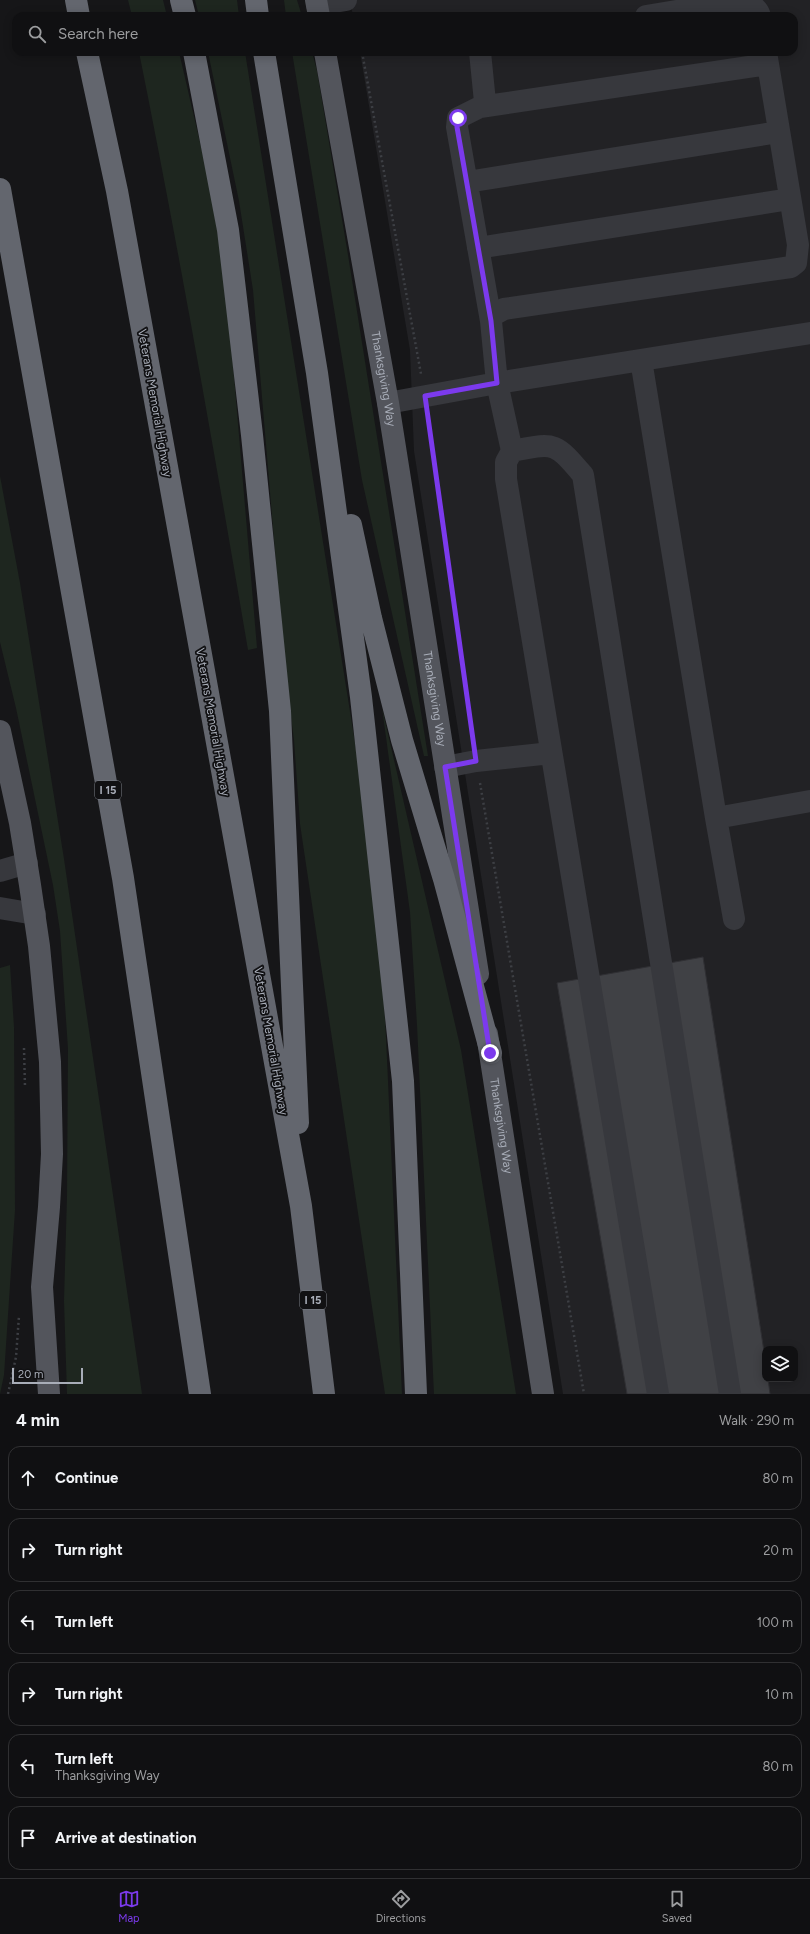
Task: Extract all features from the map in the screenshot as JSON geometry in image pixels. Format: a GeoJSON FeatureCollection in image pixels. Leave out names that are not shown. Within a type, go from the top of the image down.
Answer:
{"type":"FeatureCollection","features":[{"type":"Feature","properties":{"kind":"highway"},"geometry":{"type":"LineString","coordinates":[[76,0],[78,12]]}},
{"type":"Feature","properties":{"kind":"highway"},"geometry":{"type":"LineString","coordinates":[[181,0],[184,12]]}},
{"type":"Feature","properties":{"kind":"highway"},"geometry":{"type":"LineString","coordinates":[[256,0],[258,12]]}},
{"type":"Feature","properties":{"kind":"highway","name":"Veterans Memorial Highway"},"geometry":{"type":"LineString","coordinates":[[88,56],[117,191],[301,1206],[324,1394]]}},
{"type":"Feature","properties":{"kind":"highway"},"geometry":{"type":"LineString","coordinates":[[195,56],[228,230],[252,435],[280,711],[301,1206]]}},
{"type":"Feature","properties":{"kind":"highway"},"geometry":{"type":"LineString","coordinates":[[265,56],[317,373],[361,697],[403,1081],[416,1394]]}},
{"type":"Feature","properties":{"kind":"highway","name":"I 15"},"geometry":{"type":"LineString","coordinates":[[0,189],[123,878],[200,1394]]}},
{"type":"Feature","properties":{"kind":"highway"},"geometry":{"type":"LineString","coordinates":[[317,373],[371,618],[402,740],[444,879],[490,1053]]}},
{"type":"Feature","properties":{"kind":"main road","name":"Thanksgiving Way"},"geometry":{"type":"LineString","coordinates":[[326,56],[388,403],[543,1394]]}},
{"type":"Feature","properties":{"kind":"main road"},"geometry":{"type":"LineString","coordinates":[[0,731],[27,863],[47,1023],[51,1100],[49,1207],[34,1394]]}},
{"type":"Feature","properties":{"kind":"main road"},"geometry":{"type":"LineString","coordinates":[[42,1287],[49,1394]]}},
{"type":"Feature","properties":{"kind":"street"},"geometry":{"type":"LineString","coordinates":[[317,7],[346,0]]}},
{"type":"Feature","properties":{"kind":"street"},"geometry":{"type":"LineString","coordinates":[[671,12],[738,1],[747,2],[759,12]]}},
{"type":"Feature","properties":{"kind":"street"},"geometry":{"type":"LineString","coordinates":[[480,56],[485,96],[484,102],[480,107]]}},
{"type":"Feature","properties":{"kind":"street"},"geometry":{"type":"LineString","coordinates":[[491,321],[493,315],[504,309],[791,267],[796,263],[798,246],[767,58],[480,107],[458,118],[457,127],[491,321],[497,383],[512,450],[506,462],[506,479],[658,1394]]}},
{"type":"Feature","properties":{"kind":"street"},"geometry":{"type":"LineString","coordinates":[[467,182],[779,132]]}},
{"type":"Feature","properties":{"kind":"street"},"geometry":{"type":"LineString","coordinates":[[478,248],[790,199]]}},
{"type":"Feature","properties":{"kind":"street"},"geometry":{"type":"LineString","coordinates":[[388,403],[497,383],[810,333]]}},
{"type":"Feature","properties":{"kind":"street"},"geometry":{"type":"LineString","coordinates":[[641,360],[734,919]]}},
{"type":"Feature","properties":{"kind":"street"},"geometry":{"type":"LineString","coordinates":[[512,450],[546,445],[562,451],[583,475],[730,1394]]}},
{"type":"Feature","properties":{"kind":"street"},"geometry":{"type":"LineString","coordinates":[[445,767],[476,761],[551,753]]}},
{"type":"Feature","properties":{"kind":"street"},"geometry":{"type":"LineString","coordinates":[[716,818],[810,801]]}},
{"type":"Feature","properties":{"kind":"street"},"geometry":{"type":"LineString","coordinates":[[0,871],[27,863]]}},
{"type":"Feature","properties":{"kind":"street"},"geometry":{"type":"LineString","coordinates":[[0,908],[34,914]]}},
{"type":"Feature","properties":{"kind":"path"},"geometry":{"type":"LineString","coordinates":[[363,56],[425,396],[476,761],[584,1394]]}},
{"type":"Feature","properties":{"kind":"path"},"geometry":{"type":"LineString","coordinates":[[23,1045],[26,1092]]}},
{"type":"Feature","properties":{"kind":"path"},"geometry":{"type":"LineString","coordinates":[[8,1394],[16,1357],[20,1310]]}},
{"type":"Feature","properties":{"kind":"shaded area"},"geometry":{"type":"Polygon","coordinates":[[[128,0],[163,0],[166,12],[131,12],[128,0]]]}},
{"type":"Feature","properties":{"kind":"shaded area"},"geometry":{"type":"Polygon","coordinates":[[[195,0],[237,0],[238,12],[198,12],[195,0]]]}},
{"type":"Feature","properties":{"kind":"shaded area"},"geometry":{"type":"Polygon","coordinates":[[[284,0],[297,0],[301,12],[286,12],[284,0]]]}},
{"type":"Feature","properties":{"kind":"shaded area"},"geometry":{"type":"Polygon","coordinates":[[[350,0],[810,0],[810,1394],[563,1394],[414,451],[410,350],[361,56],[798,56],[798,12],[352,12],[350,0]]]}},
{"type":"Feature","properties":{"kind":"shaded area"},"geometry":{"type":"Polygon","coordinates":[[[140,56],[180,56],[208,177],[226,282],[257,648],[248,650],[196,351],[140,56]]]}},
{"type":"Feature","properties":{"kind":"shaded area"},"geometry":{"type":"Polygon","coordinates":[[[209,56],[246,56],[369,831],[380,934],[402,1394],[385,1394],[300,824],[294,740],[285,670],[253,290],[239,201],[209,56]]]}},
{"type":"Feature","properties":{"kind":"shaded area"},"geometry":{"type":"Polygon","coordinates":[[[293,56],[313,56],[317,71],[428,756],[424,756],[362,480],[293,56]]]}},
{"type":"Feature","properties":{"kind":"shaded area"},"geometry":{"type":"Polygon","coordinates":[[[0,476],[20,583],[64,859],[142,1394],[67,1394],[64,1301],[67,1196],[68,1049],[60,931],[53,885],[16,708],[0,642],[0,476]]]}},
{"type":"Feature","properties":{"kind":"shaded area"},"geometry":{"type":"Polygon","coordinates":[[[382,708],[461,1050],[516,1394],[434,1394],[417,1025],[410,912],[382,708]]]}},
{"type":"Feature","properties":{"kind":"shaded area"},"geometry":{"type":"Polygon","coordinates":[[[10,965],[14,1027],[15,1210],[4,1375],[0,1394],[0,968],[10,965]]]}},
{"type":"Feature","properties":{"kind":"building"},"geometry":{"type":"Polygon","coordinates":[[[703,957],[763,1346],[762,1382],[768,1382],[770,1394],[627,1394],[557,983],[703,957]]]}},
{"type":"Feature","properties":{"kind":"route"},"geometry":{"type":"LineString","coordinates":[[458,118],[457,127],[491,321],[497,383],[425,396],[476,761],[445,767],[490,1053]]}}]}
